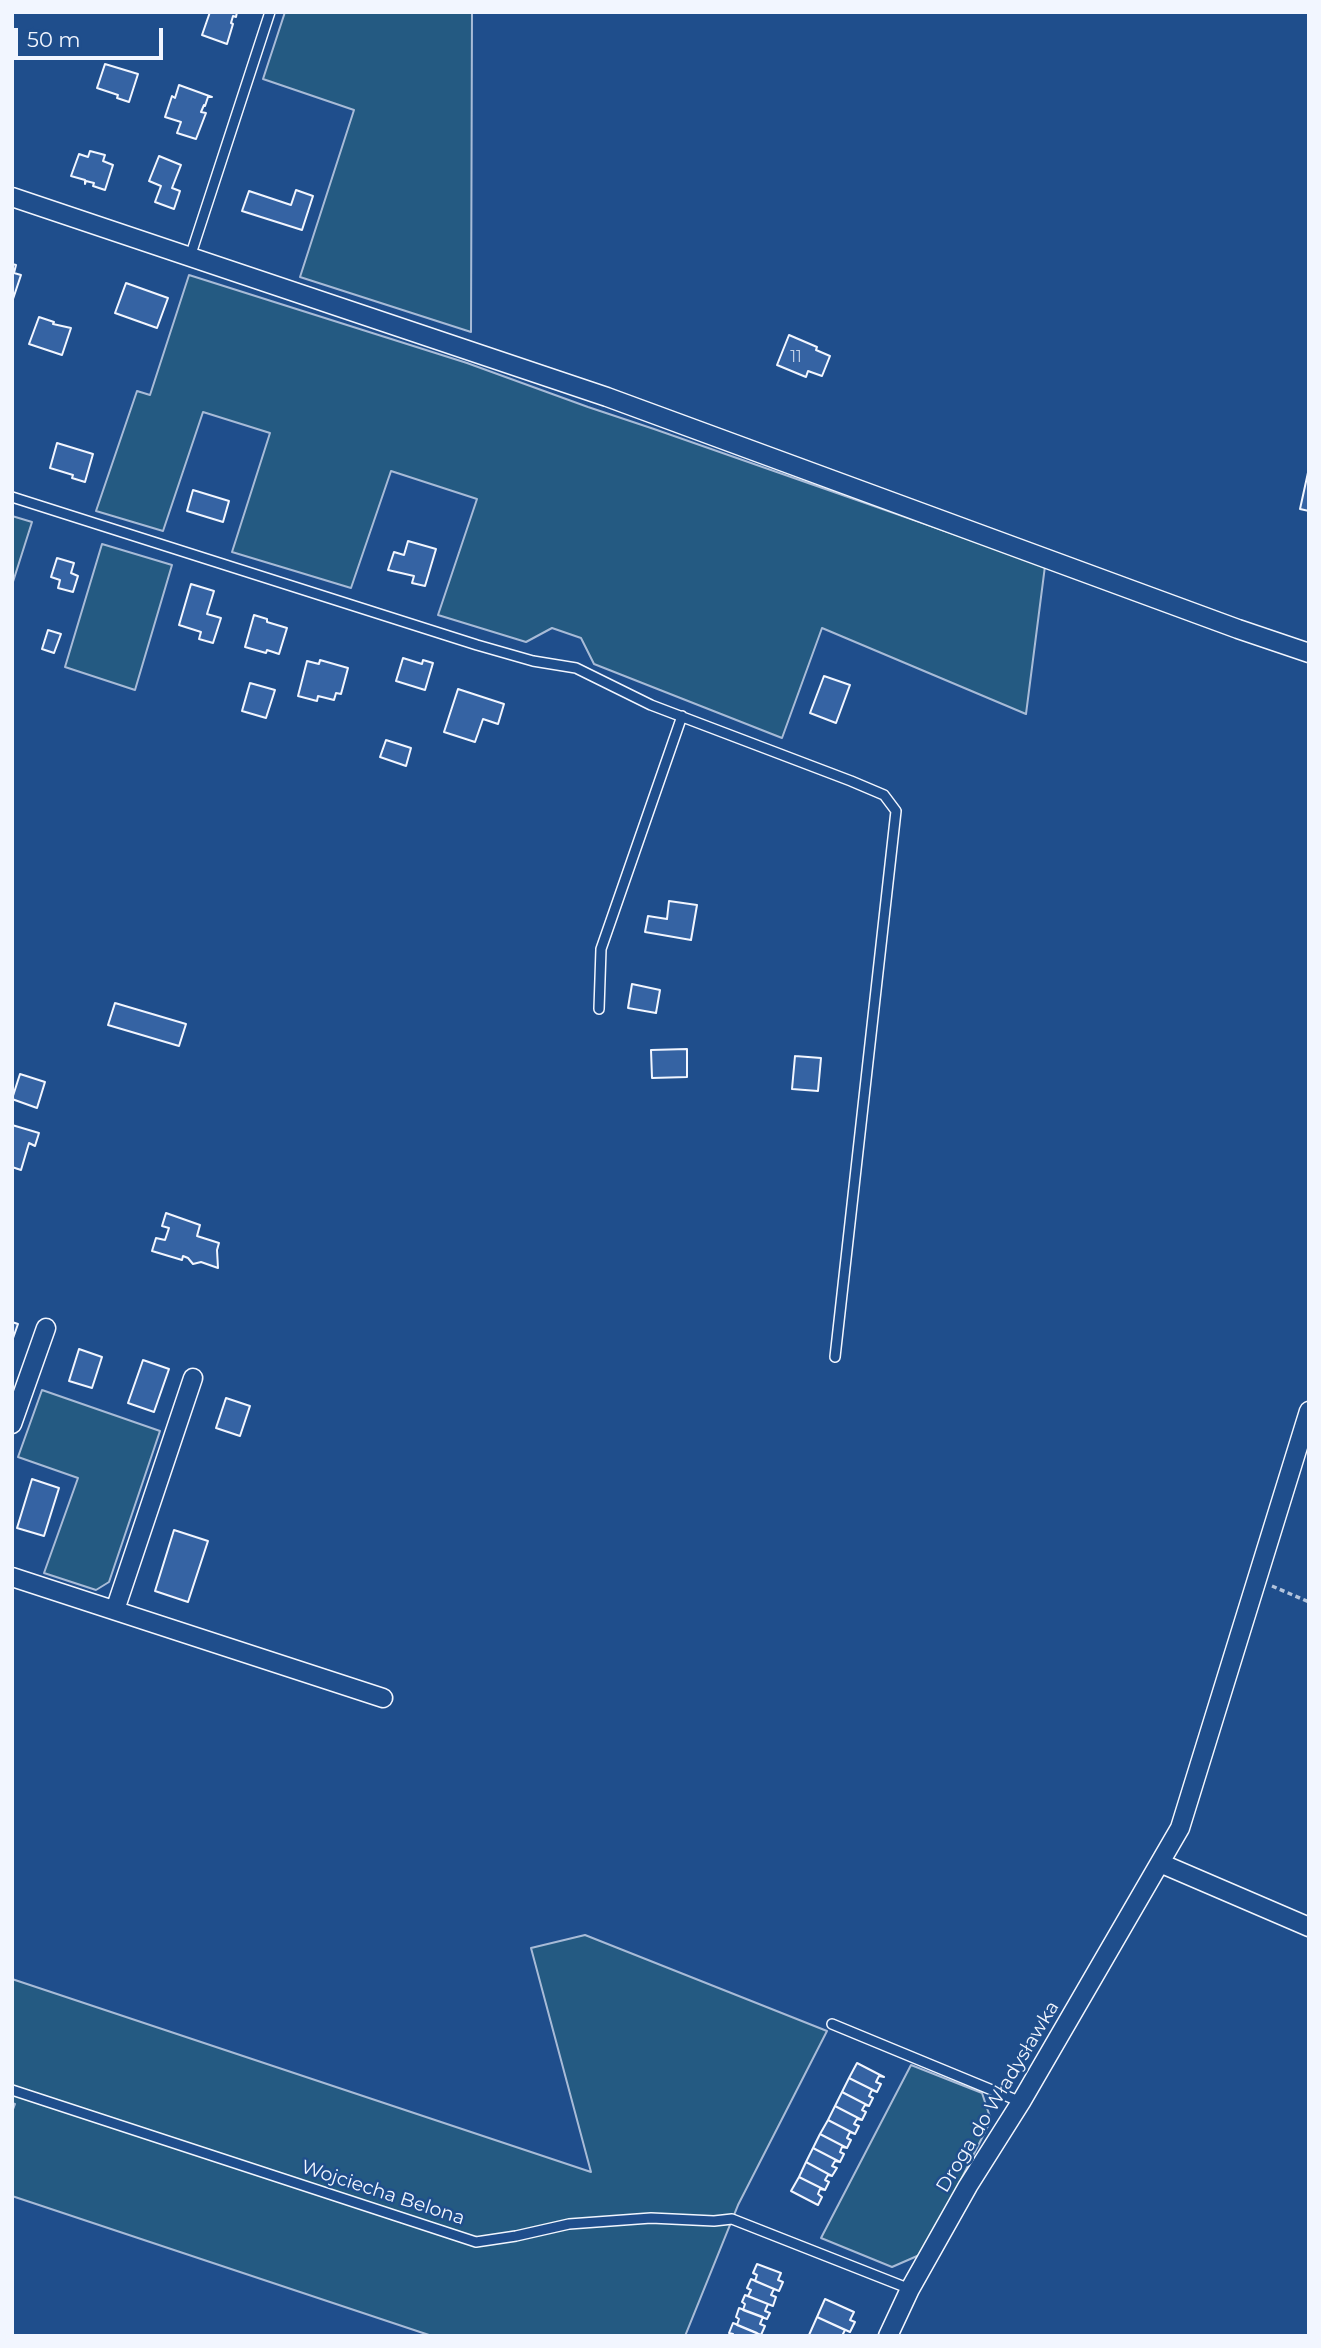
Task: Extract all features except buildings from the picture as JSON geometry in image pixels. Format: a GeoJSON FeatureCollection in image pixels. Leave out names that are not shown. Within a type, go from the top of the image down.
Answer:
{"type":"FeatureCollection","features":[{"type":"Feature","properties":{"kind":"street"},"geometry":{"type":"LineString","coordinates":[[12,197],[607,397],[1212,620],[1309,653]]}},
{"type":"Feature","properties":{"kind":"street"},"geometry":{"type":"LineString","coordinates":[[12,1424],[46,1328]]}},
{"type":"Feature","properties":{"kind":"street"},"geometry":{"type":"LineString","coordinates":[[115,1610],[193,1378]]}},
{"type":"Feature","properties":{"kind":"street","name":"Droga do Władysławka"},"geometry":{"type":"LineString","coordinates":[[888,2336],[910,2289],[968,2186],[1021,2102],[1180,1828],[1309,1411]]}},
{"type":"Feature","properties":{"kind":"street"},"geometry":{"type":"LineString","coordinates":[[12,1577],[383,1698]]}},
{"type":"Feature","properties":{"kind":"street"},"geometry":{"type":"LineString","coordinates":[[1160,1863],[1309,1927]]}},
{"type":"Feature","properties":{"kind":"lane"},"geometry":{"type":"LineString","coordinates":[[190,257],[270,12]]}},
{"type":"Feature","properties":{"kind":"lane"},"geometry":{"type":"LineString","coordinates":[[12,496],[477,645],[533,661],[576,668],[651,705],[884,795],[896,811],[835,1357]]}},
{"type":"Feature","properties":{"kind":"lane"},"geometry":{"type":"LineString","coordinates":[[599,1009],[601,948],[682,716]]}},
{"type":"Feature","properties":{"kind":"lane"},"geometry":{"type":"LineString","coordinates":[[832,2024],[1021,2102]]}},
{"type":"Feature","properties":{"kind":"lane","name":"Wojciecha Belona"},"geometry":{"type":"LineString","coordinates":[[12,2090],[476,2242],[569,2224],[651,2218],[714,2221],[732,2219],[910,2289]]}},
{"type":"Feature","properties":{"kind":"path"},"geometry":{"type":"LineString","coordinates":[[1257,1580],[1309,1602]]}},
{"type":"Feature","properties":{"kind":"shaded area"},"geometry":{"type":"Polygon","coordinates":[[[285,12],[472,12],[471,332],[300,277],[354,110],[263,79],[285,12]]]}},
{"type":"Feature","properties":{"kind":"shaded area"},"geometry":{"type":"Polygon","coordinates":[[[189,275],[467,363],[1045,566],[1026,714],[822,628],[782,738],[594,664],[581,638],[552,628],[526,642],[438,615],[477,499],[391,471],[351,588],[232,552],[270,433],[203,412],[163,531],[96,511],[137,391],[150,395],[189,275]]]}},
{"type":"Feature","properties":{"kind":"shaded area"},"geometry":{"type":"Polygon","coordinates":[[[12,516],[32,522],[12,585],[12,516]]]}},
{"type":"Feature","properties":{"kind":"shaded area"},"geometry":{"type":"Polygon","coordinates":[[[102,544],[172,565],[135,690],[65,667],[102,544]]]}},
{"type":"Feature","properties":{"kind":"shaded area"},"geometry":{"type":"Polygon","coordinates":[[[42,1390],[160,1431],[109,1582],[96,1590],[44,1573],[78,1478],[18,1457],[42,1390]]]}},
{"type":"Feature","properties":{"kind":"shaded area"},"geometry":{"type":"Polygon","coordinates":[[[585,1935],[827,2031],[738,2205],[685,2336],[432,2336],[12,2196],[12,2112],[15,2104],[12,2103],[12,1979],[591,2172],[531,1948],[585,1935]]]}},
{"type":"Feature","properties":{"kind":"shaded area"},"geometry":{"type":"Polygon","coordinates":[[[911,2065],[982,2093],[991,2120],[924,2253],[892,2267],[821,2238],[911,2065]]]}}]}
